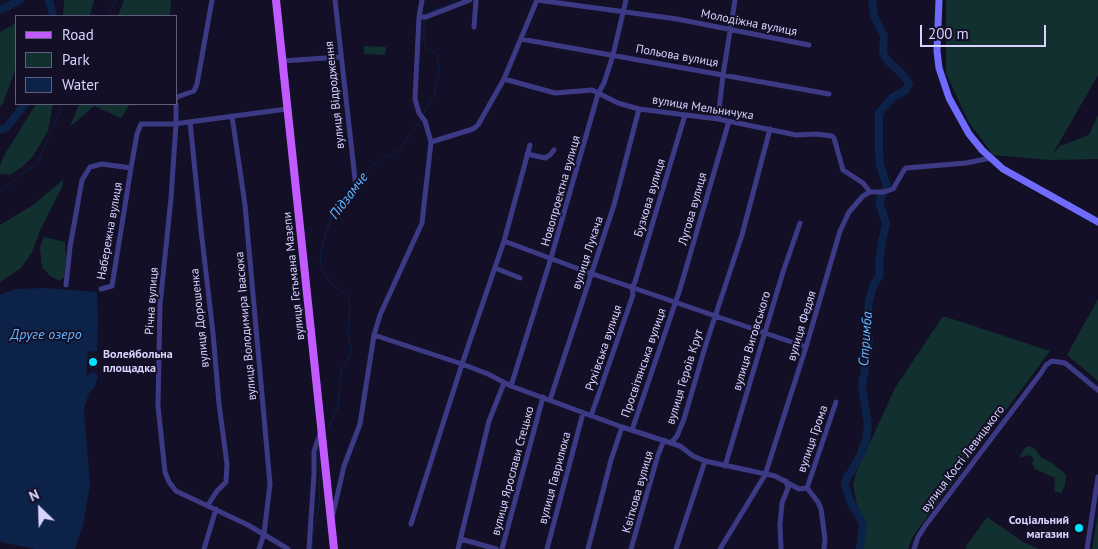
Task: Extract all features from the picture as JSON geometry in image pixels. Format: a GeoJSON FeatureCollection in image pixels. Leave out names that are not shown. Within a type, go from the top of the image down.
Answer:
{"type":"FeatureCollection","features":[{"type":"Feature","properties":{"kind":"main road","name":"вулиця Гетьмана Мазепи"},"geometry":{"type":"LineString","coordinates":[[276,0],[334,549]]}},
{"type":"Feature","properties":{"kind":"main road"},"geometry":{"type":"LineString","coordinates":[[939,0],[937,51],[944,84],[957,116],[970,134],[1003,169],[1098,222]]}},
{"type":"Feature","properties":{"kind":"street"},"geometry":{"type":"LineString","coordinates":[[178,97],[194,90],[197,84],[212,0]]}},
{"type":"Feature","properties":{"kind":"street","name":"вулиця Відродження"},"geometry":{"type":"LineString","coordinates":[[335,0],[356,188]]}},
{"type":"Feature","properties":{"kind":"street"},"geometry":{"type":"LineString","coordinates":[[331,522],[344,466],[360,424],[374,335],[380,315],[422,223],[431,142],[425,121],[419,113],[415,99],[422,0]]}},
{"type":"Feature","properties":{"kind":"street"},"geometry":{"type":"LineString","coordinates":[[422,17],[470,0]]}},
{"type":"Feature","properties":{"kind":"street"},"geometry":{"type":"LineString","coordinates":[[474,27],[476,0]]}},
{"type":"Feature","properties":{"kind":"street"},"geometry":{"type":"LineString","coordinates":[[431,142],[473,129],[478,125],[504,79],[537,0]]}},
{"type":"Feature","properties":{"kind":"street","name":"Молодіжна вулиця"},"geometry":{"type":"LineString","coordinates":[[537,0],[623,11],[730,29],[809,45]]}},
{"type":"Feature","properties":{"kind":"street","name":"Новопроектна вулиця"},"geometry":{"type":"LineString","coordinates":[[511,386],[551,258],[598,94],[604,83],[613,55],[626,0]]}},
{"type":"Feature","properties":{"kind":"street"},"geometry":{"type":"LineString","coordinates":[[718,119],[722,75],[735,0]]}},
{"type":"Feature","properties":{"kind":"street","name":"Польова вулиця"},"geometry":{"type":"LineString","coordinates":[[521,39],[829,94]]}},
{"type":"Feature","properties":{"kind":"street"},"geometry":{"type":"LineString","coordinates":[[282,61],[340,57]]}},
{"type":"Feature","properties":{"kind":"street","name":"вулиця Мельничука"},"geometry":{"type":"LineString","coordinates":[[504,79],[555,93],[592,90],[618,103],[639,109],[718,119],[796,135],[816,134],[832,136],[843,170],[862,183],[870,192]]}},
{"type":"Feature","properties":{"kind":"street","name":"Річна вулиця"},"geometry":{"type":"LineString","coordinates":[[176,105],[171,198],[160,305],[158,406],[165,472],[169,482],[176,491],[216,509],[288,549]]}},
{"type":"Feature","properties":{"kind":"street"},"geometry":{"type":"LineString","coordinates":[[176,124],[287,109]]}},
{"type":"Feature","properties":{"kind":"street","name":"вулиця Лукача"},"geometry":{"type":"LineString","coordinates":[[550,400],[614,205],[639,109]]}},
{"type":"Feature","properties":{"kind":"street","name":"Бузкова вулиця"},"geometry":{"type":"LineString","coordinates":[[632,287],[685,115]]}},
{"type":"Feature","properties":{"kind":"street","name":"вулиця Володимира Івасюка"},"geometry":{"type":"LineString","coordinates":[[232,116],[244,205],[270,484],[264,534],[260,549]]}},
{"type":"Feature","properties":{"kind":"street","name":"Лугова вулиця"},"geometry":{"type":"LineString","coordinates":[[676,302],[729,121]]}},
{"type":"Feature","properties":{"kind":"street","name":"вулиця Дорошенка"},"geometry":{"type":"LineString","coordinates":[[190,122],[219,404],[227,464],[226,482],[217,491],[208,505]]}},
{"type":"Feature","properties":{"kind":"street","name":"Набережна вулиця"},"geometry":{"type":"LineString","coordinates":[[101,289],[112,286],[136,134],[141,124],[176,124]]}},
{"type":"Feature","properties":{"kind":"street","name":"вулиця Героїв Крут"},"geometry":{"type":"LineString","coordinates":[[671,443],[677,436],[684,419],[715,315],[747,219],[770,129]]}},
{"type":"Feature","properties":{"kind":"street"},"geometry":{"type":"LineString","coordinates":[[411,524],[462,364],[504,241],[530,145]]}},
{"type":"Feature","properties":{"kind":"street"},"geometry":{"type":"LineString","coordinates":[[527,154],[545,158],[550,156],[554,150]]}},
{"type":"Feature","properties":{"kind":"street"},"geometry":{"type":"LineString","coordinates":[[870,192],[884,192],[896,187],[906,168],[966,163],[991,158]]}},
{"type":"Feature","properties":{"kind":"street","name":"Набережна вулиця"},"geometry":{"type":"LineString","coordinates":[[66,285],[70,248],[82,180],[90,167],[102,164],[131,168]]}},
{"type":"Feature","properties":{"kind":"street","name":"вулиця Федяя"},"geometry":{"type":"LineString","coordinates":[[720,549],[765,474],[806,347],[840,231],[849,212],[862,196],[870,192]]}},
{"type":"Feature","properties":{"kind":"street","name":"вулиця Виговського"},"geometry":{"type":"LineString","coordinates":[[725,466],[744,408],[748,388],[766,334],[783,272],[800,222]]}},
{"type":"Feature","properties":{"kind":"street"},"geometry":{"type":"LineString","coordinates":[[504,241],[806,347]]}},
{"type":"Feature","properties":{"kind":"street"},"geometry":{"type":"LineString","coordinates":[[495,268],[520,278]]}},
{"type":"Feature","properties":{"kind":"street","name":"Рухівська вулиця"},"geometry":{"type":"LineString","coordinates":[[591,416],[633,295],[632,287]]}},
{"type":"Feature","properties":{"kind":"street","name":"Просвітянська вулиця"},"geometry":{"type":"LineString","coordinates":[[632,430],[676,302]]}},
{"type":"Feature","properties":{"kind":"street","name":"вулиця Грома"},"geometry":{"type":"LineString","coordinates":[[374,335],[462,364],[542,398],[680,446],[693,456],[705,461],[775,476],[799,489],[807,488],[836,402]]}},
{"type":"Feature","properties":{"kind":"street","name":"вулиця Кості Левицького"},"geometry":{"type":"LineString","coordinates":[[914,549],[918,537],[925,526],[1046,365],[1052,361],[1065,363],[1098,390]]}},
{"type":"Feature","properties":{"kind":"street"},"geometry":{"type":"LineString","coordinates":[[458,549],[489,421],[504,382]]}},
{"type":"Feature","properties":{"kind":"street","name":"вулиця Ярослави Стецько"},"geometry":{"type":"LineString","coordinates":[[502,549],[542,398]]}},
{"type":"Feature","properties":{"kind":"street","name":"вулиця Гаврилюка"},"geometry":{"type":"LineString","coordinates":[[547,549],[582,413]]}},
{"type":"Feature","properties":{"kind":"street"},"geometry":{"type":"LineString","coordinates":[[588,549],[611,460],[622,427]]}},
{"type":"Feature","properties":{"kind":"street"},"geometry":{"type":"LineString","coordinates":[[309,549],[314,451],[321,430]]}},
{"type":"Feature","properties":{"kind":"street","name":"Квіткова вулиця"},"geometry":{"type":"LineString","coordinates":[[632,549],[658,455],[664,440]]}},
{"type":"Feature","properties":{"kind":"street"},"geometry":{"type":"LineString","coordinates":[[676,549],[705,461]]}},
{"type":"Feature","properties":{"kind":"street"},"geometry":{"type":"LineString","coordinates":[[1087,549],[1098,477]]}},
{"type":"Feature","properties":{"kind":"street"},"geometry":{"type":"LineString","coordinates":[[781,549],[780,524],[782,503],[788,488],[785,480]]}},
{"type":"Feature","properties":{"kind":"street"},"geometry":{"type":"LineString","coordinates":[[807,488],[821,509],[825,539],[824,549]]}},
{"type":"Feature","properties":{"kind":"street"},"geometry":{"type":"LineString","coordinates":[[204,549],[216,509]]}},
{"type":"Feature","properties":{"kind":"street"},"geometry":{"type":"LineString","coordinates":[[461,539],[496,549]]}},
{"type":"Feature","properties":{"kind":"green space"},"geometry":{"type":"Polygon","coordinates":[[[64,0],[94,0],[90,15],[63,15],[64,0]]]}},
{"type":"Feature","properties":{"kind":"green space"},"geometry":{"type":"Polygon","coordinates":[[[124,0],[171,0],[170,15],[118,15],[124,0]]]}},
{"type":"Feature","properties":{"kind":"green space"},"geometry":{"type":"Polygon","coordinates":[[[946,0],[1098,0],[1098,75],[1052,155],[1060,146],[1089,135],[1098,115],[1098,159],[1049,160],[993,155],[968,121],[946,73],[946,0]]]}},
{"type":"Feature","properties":{"kind":"green space"},"geometry":{"type":"Polygon","coordinates":[[[15,24],[15,71],[0,107],[0,32],[15,24]]]}},
{"type":"Feature","properties":{"kind":"green space"},"geometry":{"type":"Polygon","coordinates":[[[364,46],[386,47],[385,55],[364,54],[364,46]]]}},
{"type":"Feature","properties":{"kind":"green space"},"geometry":{"type":"Polygon","coordinates":[[[35,105],[53,105],[48,131],[33,156],[21,168],[10,175],[0,174],[0,165],[35,105]]]}},
{"type":"Feature","properties":{"kind":"green space"},"geometry":{"type":"Polygon","coordinates":[[[79,105],[129,105],[121,118],[94,106],[70,127],[79,105]]]}},
{"type":"Feature","properties":{"kind":"green space"},"geometry":{"type":"Polygon","coordinates":[[[64,179],[32,252],[21,268],[0,282],[0,225],[33,205],[64,179]]]}},
{"type":"Feature","properties":{"kind":"green space"},"geometry":{"type":"Polygon","coordinates":[[[44,237],[65,242],[64,277],[60,281],[50,276],[42,267],[40,247],[44,237]]]}},
{"type":"Feature","properties":{"kind":"green space"},"geometry":{"type":"Polygon","coordinates":[[[1098,299],[1098,381],[1067,355],[1098,299]]]}},
{"type":"Feature","properties":{"kind":"green space"},"geometry":{"type":"Polygon","coordinates":[[[943,316],[1050,351],[913,536],[908,549],[863,549],[864,541],[853,485],[856,473],[895,388],[943,316]]]}},
{"type":"Feature","properties":{"kind":"green space","name":"Волейбольна площадка"},"geometry":{"type":"Polygon","coordinates":[[[89,356],[97,356],[97,368],[89,368],[89,356]]]}},
{"type":"Feature","properties":{"kind":"green space"},"geometry":{"type":"Polygon","coordinates":[[[1028,446],[1034,448],[1041,457],[1064,473],[1066,476],[1065,485],[1061,493],[1054,491],[1055,478],[1035,469],[1032,463],[1034,459],[1029,455],[1019,458],[1028,446]]]}},
{"type":"Feature","properties":{"kind":"green space"},"geometry":{"type":"Polygon","coordinates":[[[1098,514],[1098,549],[1092,549],[1098,514]]]}},
{"type":"Feature","properties":{"kind":"green space"},"geometry":{"type":"Polygon","coordinates":[[[987,517],[1023,542],[1039,549],[966,549],[966,546],[987,517]]]}},
{"type":"Feature","properties":{"kind":"water","name":"Друге озеро"},"geometry":{"type":"Polygon","coordinates":[[[46,288],[97,292],[97,351],[88,352],[86,376],[93,372],[98,375],[95,387],[89,393],[84,408],[90,485],[83,525],[75,549],[35,549],[0,542],[0,295],[14,289],[46,288]]]}},
{"type":"Feature","properties":{"kind":"waterway"},"geometry":{"type":"LineString","coordinates":[[0,10],[20,0]]}},
{"type":"Feature","properties":{"kind":"waterway"},"geometry":{"type":"LineString","coordinates":[[49,0],[53,15]]}},
{"type":"Feature","properties":{"kind":"waterway"},"geometry":{"type":"LineString","coordinates":[[108,15],[116,0]]}},
{"type":"Feature","properties":{"kind":"waterway","name":"Підзамче"},"geometry":{"type":"LineString","coordinates":[[424,14],[450,4],[455,0]]}},
{"type":"Feature","properties":{"kind":"waterway","name":"Стримба"},"geometry":{"type":"LineString","coordinates":[[860,549],[863,523],[851,503],[845,485],[847,477],[860,456],[866,440],[868,425],[862,386],[869,344],[867,323],[869,301],[873,286],[880,275],[881,247],[886,223],[880,205],[880,199],[887,186],[880,165],[879,113],[893,97],[906,90],[909,84],[883,53],[884,36],[874,16],[872,0]]}},
{"type":"Feature","properties":{"kind":"waterway","name":"Підзамче"},"geometry":{"type":"LineString","coordinates":[[423,115],[434,95],[439,73],[437,54],[426,47],[424,40],[424,18]]}},
{"type":"Feature","properties":{"kind":"waterway"},"geometry":{"type":"LineString","coordinates":[[0,130],[7,127],[24,105]]}},
{"type":"Feature","properties":{"kind":"waterway"},"geometry":{"type":"LineString","coordinates":[[0,191],[37,163],[63,105]]}},
{"type":"Feature","properties":{"kind":"waterway","name":"Підзамче"},"geometry":{"type":"LineString","coordinates":[[359,185],[370,168],[383,157],[390,155],[401,147],[421,119]]}},
{"type":"Feature","properties":{"kind":"waterway","name":"Підзамче"},"geometry":{"type":"LineString","coordinates":[[328,428],[338,407],[341,371],[350,355],[351,349],[348,334],[350,308],[349,298],[328,280],[323,272],[320,261],[321,250],[331,218],[355,190]]}},
{"type":"Feature","properties":{"kind":"waterway","name":"Підзамче"},"geometry":{"type":"LineString","coordinates":[[313,549],[312,538],[319,506],[320,472],[318,448]]}},
{"type":"Feature","properties":{"kind":"place","name":"Волейбольна площадка"},"geometry":{"type":"Point","coordinates":[93,362]}},
{"type":"Feature","properties":{"kind":"place","name":"Соціальний магазин"},"geometry":{"type":"Point","coordinates":[1079,528]}}]}
